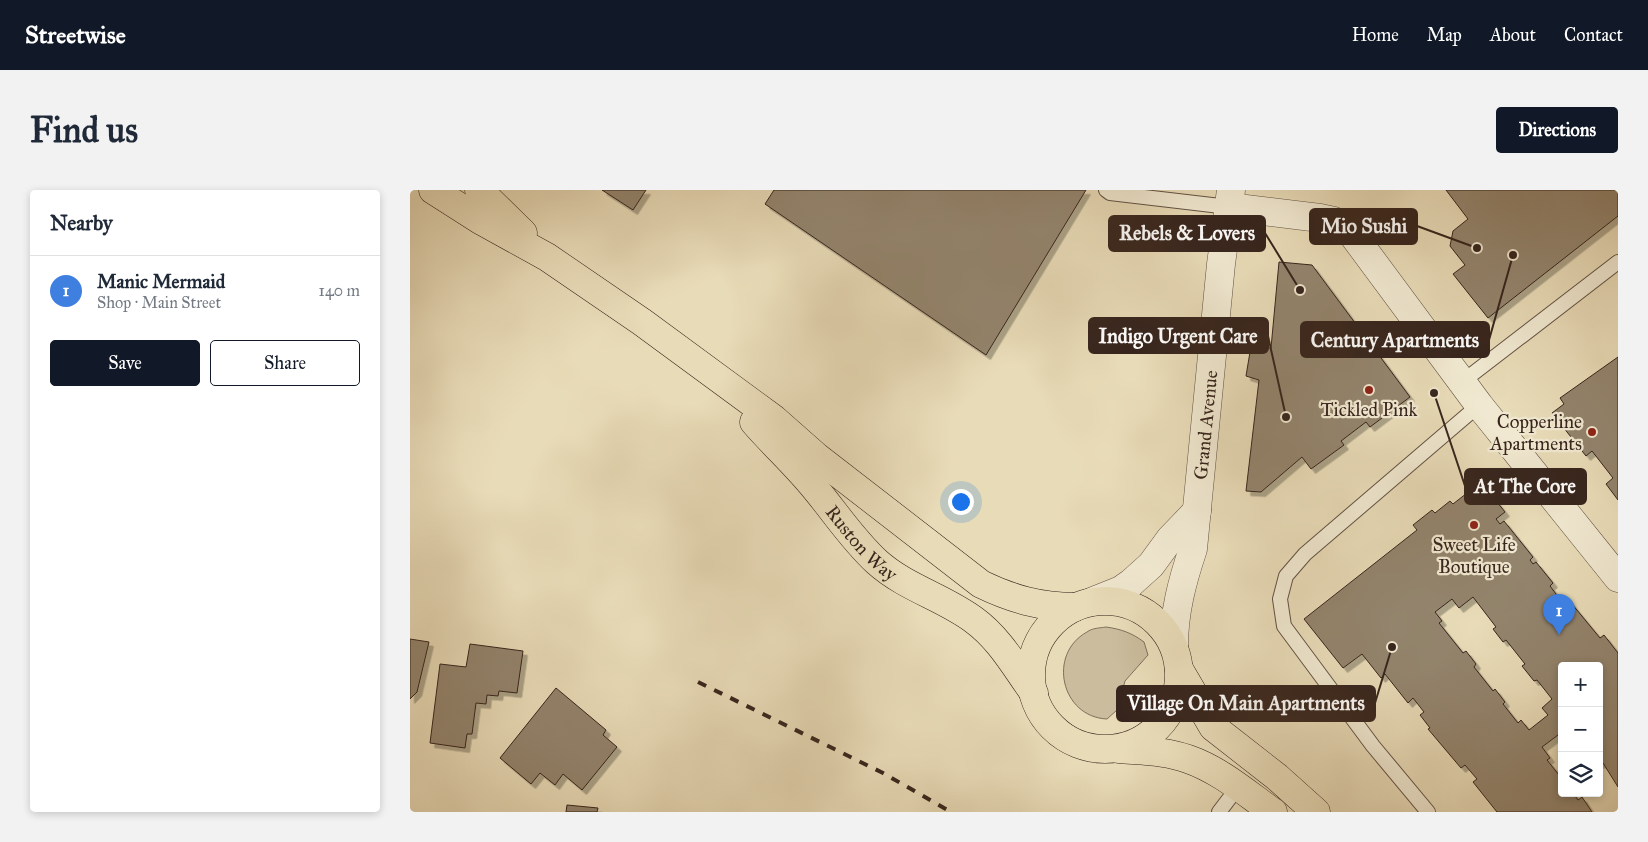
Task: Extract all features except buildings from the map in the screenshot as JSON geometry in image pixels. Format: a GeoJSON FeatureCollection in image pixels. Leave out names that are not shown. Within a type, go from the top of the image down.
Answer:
{"type":"FeatureCollection","features":[{"type":"Feature","properties":{"kind":"main road","name":"Ruston Way"},"geometry":{"type":"LineString","coordinates":[[433,190],[480,220],[547,257],[642,322],[774,418],[817,457],[981,584],[1008,597],[1046,607],[1083,605]]}},
{"type":"Feature","properties":{"kind":"main road","name":"Ruston Way"},"geometry":{"type":"LineString","coordinates":[[479,190],[547,257]]}},
{"type":"Feature","properties":{"kind":"main road","name":"Ruston Way"},"geometry":{"type":"LineString","coordinates":[[708,371],[804,475],[860,545],[890,573],[915,588],[956,608],[988,631],[1004,649],[1034,693]]}},
{"type":"Feature","properties":{"kind":"main road"},"geometry":{"type":"LineString","coordinates":[[1273,812],[1238,786],[1187,758],[1158,752],[1090,747],[1070,740],[1054,728],[1042,712],[1034,693],[1032,664],[1042,636],[1051,624],[1083,605],[1118,602],[1149,615],[1164,629],[1176,658],[1213,726],[1277,777],[1316,812]]}},
{"type":"Feature","properties":{"kind":"main road"},"geometry":{"type":"LineString","coordinates":[[1110,748],[1134,742],[1155,729],[1174,702],[1178,686],[1176,658]]}},
{"type":"Feature","properties":{"kind":"street"},"geometry":{"type":"LineString","coordinates":[[1230,198],[1320,218],[1334,222],[1350,231],[1480,406],[1618,578]]}},
{"type":"Feature","properties":{"kind":"street","name":"Grand Avenue"},"geometry":{"type":"LineString","coordinates":[[1176,658],[1174,619],[1182,581],[1193,549],[1221,264],[1230,198]]}},
{"type":"Feature","properties":{"kind":"street"},"geometry":{"type":"LineString","coordinates":[[1083,605],[1121,590],[1130,583],[1151,565],[1170,539],[1197,511]]}},
{"type":"Feature","properties":{"kind":"lane"},"geometry":{"type":"LineString","coordinates":[[1106,190],[1110,193],[1230,198]]}},
{"type":"Feature","properties":{"kind":"lane"},"geometry":{"type":"LineString","coordinates":[[1462,382],[1618,262]]}},
{"type":"Feature","properties":{"kind":"lane"},"geometry":{"type":"LineString","coordinates":[[1428,812],[1373,746],[1284,626],[1280,599],[1286,576],[1305,554],[1480,406]]}},
{"type":"Feature","properties":{"kind":"lane"},"geometry":{"type":"LineString","coordinates":[[1219,812],[1238,786]]}},
{"type":"Feature","properties":{"kind":"shaded area"},"geometry":{"type":"Polygon","coordinates":[[[1106,627],[1126,632],[1140,639],[1144,642],[1148,655],[1125,681],[1117,710],[1107,719],[1091,716],[1079,708],[1070,696],[1065,683],[1064,669],[1067,655],[1074,642],[1089,631],[1106,627]]]}},
{"type":"Feature","properties":{"kind":"railway"},"geometry":{"type":"LineString","coordinates":[[698,682],[883,773],[951,812]]}},
{"type":"Feature","properties":{"kind":"place","name":"Mio Sushi"},"geometry":{"type":"Point","coordinates":[1477,248]}},
{"type":"Feature","properties":{"kind":"place","name":"Century Apartments"},"geometry":{"type":"Point","coordinates":[1513,255]}},
{"type":"Feature","properties":{"kind":"place","name":"Rebels & Lovers"},"geometry":{"type":"Point","coordinates":[1300,290]}},
{"type":"Feature","properties":{"kind":"place","name":"Tickled Pink"},"geometry":{"type":"Point","coordinates":[1369,390]}},
{"type":"Feature","properties":{"kind":"place","name":"At The Core"},"geometry":{"type":"Point","coordinates":[1434,393]}},
{"type":"Feature","properties":{"kind":"place","name":"Indigo Urgent Care"},"geometry":{"type":"Point","coordinates":[1286,417]}},
{"type":"Feature","properties":{"kind":"place","name":"Copperline Apartments"},"geometry":{"type":"Point","coordinates":[1592,432]}},
{"type":"Feature","properties":{"kind":"place","name":"Sweet Life Boutique"},"geometry":{"type":"Point","coordinates":[1474,525]}},
{"type":"Feature","properties":{"kind":"place","name":"Manic Mermaid"},"geometry":{"type":"Point","coordinates":[1559,635]}},
{"type":"Feature","properties":{"kind":"place","name":"Village On Main Apartments"},"geometry":{"type":"Point","coordinates":[1392,647]}}]}
